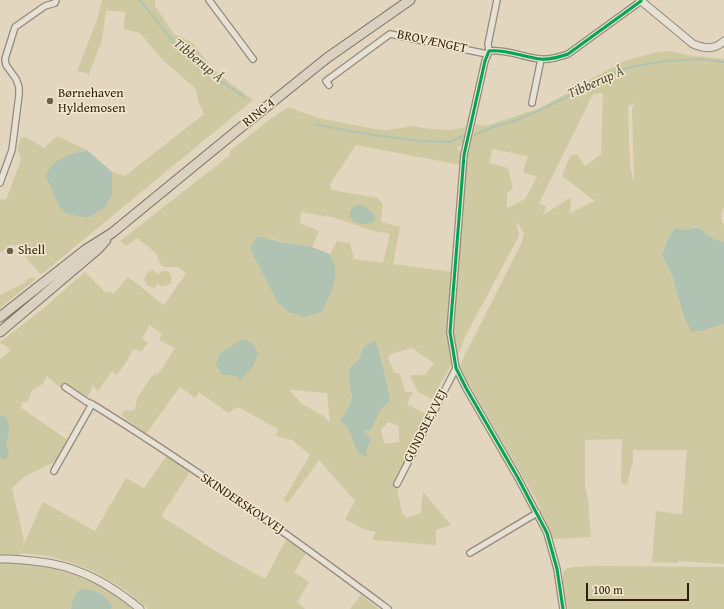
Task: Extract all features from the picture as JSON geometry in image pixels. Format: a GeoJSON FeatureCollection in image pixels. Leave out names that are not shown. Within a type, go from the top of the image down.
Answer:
{"type":"FeatureCollection","features":[{"type":"Feature","properties":{"kind":"main road","name":"RING 4"},"geometry":{"type":"LineString","coordinates":[[0,317],[85,250],[112,233],[321,63],[410,0]]}},
{"type":"Feature","properties":{"kind":"main road","name":"RING 4"},"geometry":{"type":"LineString","coordinates":[[0,332],[98,250],[112,233]]}},
{"type":"Feature","properties":{"kind":"street"},"geometry":{"type":"LineString","coordinates":[[0,183],[12,150],[19,95],[19,87],[16,79],[6,65],[5,59],[15,27],[45,6],[55,3],[56,0]]}},
{"type":"Feature","properties":{"kind":"street"},"geometry":{"type":"LineString","coordinates":[[209,0],[253,59]]}},
{"type":"Feature","properties":{"kind":"street"},"geometry":{"type":"LineString","coordinates":[[497,0],[488,44],[488,53],[464,155],[450,332],[456,368],[547,533],[557,569],[563,609]]}},
{"type":"Feature","properties":{"kind":"street"},"geometry":{"type":"LineString","coordinates":[[488,53],[497,50],[541,59],[556,58],[568,54],[640,0],[693,44],[701,48],[710,49],[717,47],[724,41]]}},
{"type":"Feature","properties":{"kind":"street","name":"BROVÆNGET"},"geometry":{"type":"LineString","coordinates":[[329,85],[326,81],[390,34],[488,53]]}},
{"type":"Feature","properties":{"kind":"street"},"geometry":{"type":"LineString","coordinates":[[532,102],[541,59]]}},
{"type":"Feature","properties":{"kind":"street","name":"GUNDSLEVVEJ"},"geometry":{"type":"LineString","coordinates":[[397,484],[456,368]]}},
{"type":"Feature","properties":{"kind":"street","name":"SKINDERSKOVVEJ"},"geometry":{"type":"LineString","coordinates":[[66,387],[86,402],[92,404],[139,433],[310,550],[388,609]]}},
{"type":"Feature","properties":{"kind":"street"},"geometry":{"type":"LineString","coordinates":[[54,471],[92,404]]}},
{"type":"Feature","properties":{"kind":"street"},"geometry":{"type":"LineString","coordinates":[[470,553],[537,513]]}},
{"type":"Feature","properties":{"kind":"street"},"geometry":{"type":"LineString","coordinates":[[0,559],[54,564],[82,573],[107,585],[140,609]]}},
{"type":"Feature","properties":{"kind":"shaded area"},"geometry":{"type":"Polygon","coordinates":[[[102,0],[155,0],[155,6],[174,34],[193,43],[211,68],[253,100],[40,274],[21,252],[20,244],[13,246],[12,244],[0,253],[0,199],[6,200],[21,160],[18,150],[20,138],[26,137],[44,148],[57,136],[87,150],[66,156],[49,169],[59,206],[66,214],[87,218],[112,196],[112,172],[125,176],[204,114],[198,101],[196,89],[162,59],[140,33],[124,29],[125,12],[106,10],[102,40],[89,74],[77,71],[97,20],[102,0]]]}},
{"type":"Feature","properties":{"kind":"shaded area"},"geometry":{"type":"Polygon","coordinates":[[[668,51],[694,56],[724,59],[724,206],[721,218],[724,225],[724,242],[714,239],[696,226],[685,231],[675,228],[667,241],[662,256],[672,275],[684,318],[709,329],[724,324],[724,564],[679,561],[678,563],[652,562],[656,511],[682,514],[687,450],[633,450],[633,461],[627,484],[621,483],[622,439],[585,440],[585,486],[588,500],[591,537],[552,539],[537,501],[459,367],[522,242],[524,233],[516,221],[519,236],[466,335],[457,357],[452,332],[467,157],[476,124],[486,126],[540,108],[573,90],[580,96],[587,94],[588,81],[624,61],[668,51]],[[603,93],[593,94],[539,203],[546,207],[543,215],[571,197],[570,213],[595,201],[562,176],[570,156],[577,154],[585,166],[601,154],[603,93]],[[634,103],[628,107],[630,163],[633,181],[632,108],[634,103]],[[492,149],[489,163],[508,168],[513,189],[507,193],[507,208],[525,199],[537,177],[523,172],[528,156],[492,149]]]}},
{"type":"Feature","properties":{"kind":"shaded area"},"geometry":{"type":"Polygon","coordinates":[[[288,107],[318,118],[375,129],[387,130],[412,126],[429,129],[451,130],[465,127],[464,145],[457,148],[462,153],[461,165],[356,145],[330,184],[331,190],[378,198],[383,204],[381,222],[400,227],[393,264],[453,272],[448,331],[452,363],[432,399],[418,392],[410,375],[425,375],[434,363],[412,348],[391,354],[388,358],[394,372],[400,374],[405,392],[413,392],[407,404],[428,415],[395,479],[402,513],[406,518],[421,513],[423,492],[451,525],[436,530],[436,545],[372,540],[376,532],[363,529],[345,519],[355,501],[319,460],[288,503],[283,500],[310,455],[292,440],[276,436],[278,429],[238,407],[228,413],[199,392],[195,398],[180,387],[146,434],[121,415],[125,410],[130,411],[135,409],[137,398],[152,376],[159,373],[175,348],[159,340],[162,334],[150,325],[142,339],[148,343],[141,352],[133,349],[117,375],[112,371],[98,391],[92,386],[87,397],[63,388],[67,392],[66,393],[47,376],[43,384],[33,389],[27,402],[22,402],[21,408],[68,440],[56,461],[24,477],[12,488],[24,540],[22,548],[43,502],[95,531],[126,478],[144,488],[167,455],[190,472],[161,516],[217,552],[265,579],[286,540],[306,553],[294,572],[309,582],[297,602],[305,609],[148,609],[124,589],[95,572],[70,562],[47,556],[21,553],[18,563],[50,568],[80,577],[108,591],[134,609],[0,609],[0,359],[11,350],[0,342],[39,312],[85,272],[105,292],[114,293],[128,277],[164,305],[186,273],[178,267],[164,267],[159,262],[156,253],[137,238],[126,246],[120,241],[230,155],[230,151],[288,107]],[[301,212],[300,223],[319,231],[312,247],[272,239],[250,249],[277,302],[288,312],[335,270],[330,254],[337,241],[350,243],[354,259],[383,263],[390,234],[370,230],[336,218],[301,212]],[[375,341],[363,347],[360,358],[349,369],[349,381],[352,397],[349,407],[342,418],[350,431],[357,451],[367,451],[369,446],[364,433],[380,411],[389,402],[390,398],[380,354],[375,341]],[[289,390],[302,404],[324,416],[330,423],[327,393],[289,390]],[[388,422],[381,430],[384,444],[399,442],[399,426],[388,422]]]}},
{"type":"Feature","properties":{"kind":"shaded area"},"geometry":{"type":"Polygon","coordinates":[[[87,150],[112,172],[112,196],[103,209],[87,218],[66,214],[59,206],[46,176],[49,169],[55,162],[70,154],[87,150]]]}},
{"type":"Feature","properties":{"kind":"shaded area"},"geometry":{"type":"Polygon","coordinates":[[[361,205],[367,208],[375,216],[375,220],[369,224],[355,222],[350,217],[351,210],[356,206],[361,205]]]}},
{"type":"Feature","properties":{"kind":"shaded area"},"geometry":{"type":"Polygon","coordinates":[[[697,227],[714,239],[724,242],[724,324],[692,332],[684,318],[672,275],[662,255],[667,241],[675,228],[685,230],[697,227]]]}},
{"type":"Feature","properties":{"kind":"shaded area"},"geometry":{"type":"Polygon","coordinates":[[[256,237],[312,247],[330,254],[335,267],[335,280],[329,297],[321,312],[305,317],[288,312],[277,302],[250,249],[256,237]]]}},
{"type":"Feature","properties":{"kind":"shaded area"},"geometry":{"type":"Polygon","coordinates":[[[153,270],[158,275],[161,271],[168,271],[171,276],[171,283],[166,286],[160,286],[158,283],[154,288],[148,286],[144,280],[147,273],[153,270]]]}},
{"type":"Feature","properties":{"kind":"shaded area"},"geometry":{"type":"Polygon","coordinates":[[[29,278],[34,278],[35,280],[0,308],[0,295],[24,283],[29,278]]]}},
{"type":"Feature","properties":{"kind":"shaded area"},"geometry":{"type":"Polygon","coordinates":[[[243,339],[254,344],[258,354],[253,367],[240,381],[236,376],[222,375],[216,364],[220,353],[243,339]]]}},
{"type":"Feature","properties":{"kind":"shaded area"},"geometry":{"type":"Polygon","coordinates":[[[375,340],[380,354],[390,398],[389,402],[380,411],[371,430],[366,430],[364,433],[371,439],[367,451],[367,457],[361,455],[355,447],[349,431],[340,421],[349,407],[352,397],[349,381],[349,369],[360,358],[363,347],[375,340]]]}},
{"type":"Feature","properties":{"kind":"shaded area"},"geometry":{"type":"Polygon","coordinates":[[[0,416],[5,416],[9,424],[9,433],[6,444],[8,454],[5,460],[0,458],[0,416]]]}},
{"type":"Feature","properties":{"kind":"shaded area"},"geometry":{"type":"Polygon","coordinates":[[[571,567],[724,567],[724,609],[568,609],[563,588],[564,572],[566,569],[571,567]]]}},
{"type":"Feature","properties":{"kind":"shaded area"},"geometry":{"type":"Polygon","coordinates":[[[83,589],[93,590],[103,595],[112,605],[111,609],[71,609],[75,594],[83,589]]]}},
{"type":"Feature","properties":{"kind":"shaded area"},"geometry":{"type":"Polygon","coordinates":[[[361,595],[379,609],[350,609],[361,595]]]}},
{"type":"Feature","properties":{"kind":"waterway","name":"Tibberup Å"},"geometry":{"type":"LineString","coordinates":[[140,0],[178,48],[208,73],[246,98]]}},
{"type":"Feature","properties":{"kind":"waterway","name":"Tibberup Å"},"geometry":{"type":"LineString","coordinates":[[475,135],[495,126],[515,121],[540,110],[571,95],[590,82],[627,68],[664,61],[701,59],[724,62]]}},
{"type":"Feature","properties":{"kind":"waterway","name":"Tibberup Å"},"geometry":{"type":"LineString","coordinates":[[315,124],[354,132],[419,141],[450,142],[463,136]]}},
{"type":"Feature","properties":{"kind":"transit line"},"geometry":{"type":"LineString","coordinates":[[563,609],[557,569],[547,533],[456,368],[450,332],[464,155],[485,61],[489,51],[502,51],[540,59],[551,59],[565,55],[641,1]]}},
{"type":"Feature","properties":{"kind":"place","name":"Børnehaven Hyldemosen"},"geometry":{"type":"Point","coordinates":[50,101]}},
{"type":"Feature","properties":{"kind":"place","name":"Shell"},"geometry":{"type":"Point","coordinates":[10,251]}}]}
